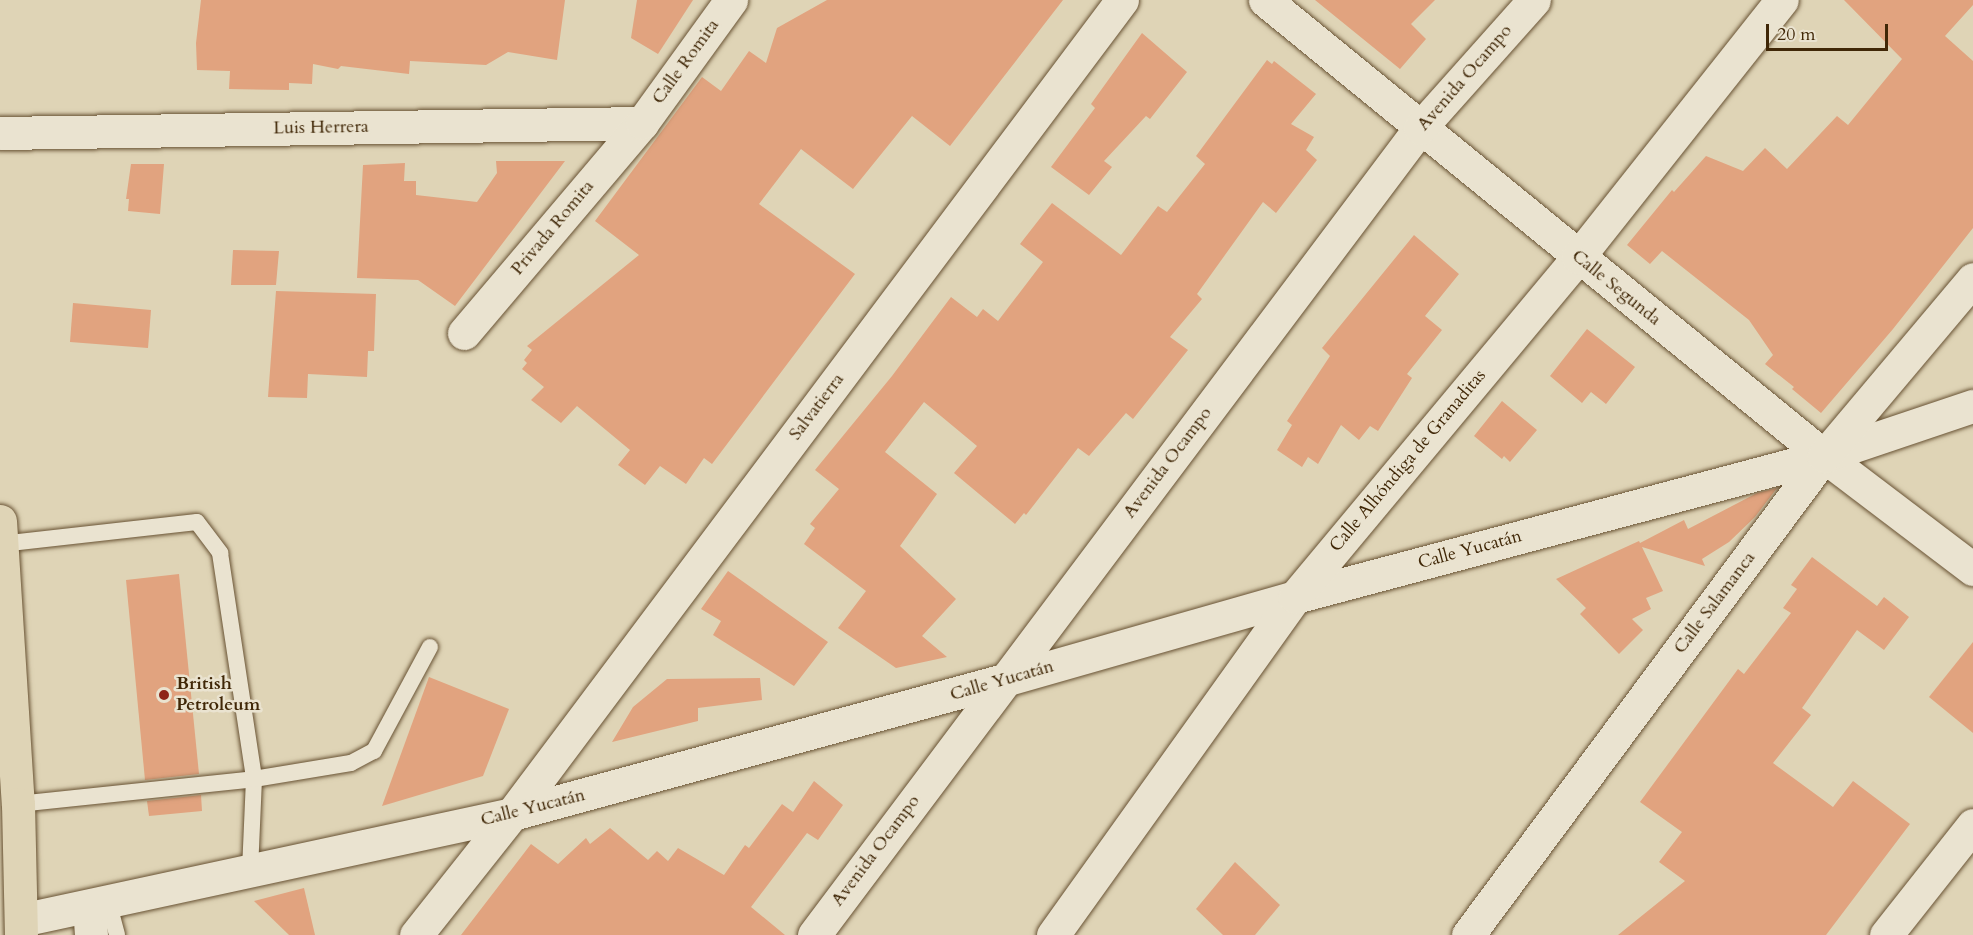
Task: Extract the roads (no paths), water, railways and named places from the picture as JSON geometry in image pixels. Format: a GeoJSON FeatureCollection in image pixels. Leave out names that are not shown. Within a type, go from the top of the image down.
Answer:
{"type":"FeatureCollection","features":[{"type":"Feature","properties":{"kind":"main road"},"geometry":{"type":"LineString","coordinates":[[1,533],[18,804],[21,927]]}},
{"type":"Feature","properties":{"kind":"street","name":"Calle Romita"},"geometry":{"type":"LineString","coordinates":[[642,123],[731,0]]}},
{"type":"Feature","properties":{"kind":"street","name":"Salvatierra"},"geometry":{"type":"LineString","coordinates":[[416,935],[512,814],[1122,0]]}},
{"type":"Feature","properties":{"kind":"street","name":"Calle Segunda"},"geometry":{"type":"LineString","coordinates":[[1265,0],[1824,456],[1973,569]]}},
{"type":"Feature","properties":{"kind":"street","name":"Avenida Ocampo"},"geometry":{"type":"LineString","coordinates":[[814,935],[1420,128],[1534,0]]}},
{"type":"Feature","properties":{"kind":"street","name":"Calle Alhóndiga de Granaditas"},"geometry":{"type":"LineString","coordinates":[[1053,935],[1295,597],[1578,257],[1782,0]]}},
{"type":"Feature","properties":{"kind":"street","name":"Luis Herrera"},"geometry":{"type":"LineString","coordinates":[[0,133],[642,123]]}},
{"type":"Feature","properties":{"kind":"street","name":"Privada Romita"},"geometry":{"type":"LineString","coordinates":[[464,333],[642,123]]}},
{"type":"Feature","properties":{"kind":"street","name":"Calle Salamanca"},"geometry":{"type":"LineString","coordinates":[[1468,935],[1824,456],[1973,279]]}},
{"type":"Feature","properties":{"kind":"street","name":"Calle Yucatán"},"geometry":{"type":"LineString","coordinates":[[21,927],[96,914],[250,871],[512,814],[1004,681],[1295,597],[1824,456],[1973,406]]}},
{"type":"Feature","properties":{"kind":"street"},"geometry":{"type":"LineString","coordinates":[[1886,935],[1973,825]]}},
{"type":"Feature","properties":{"kind":"lane"},"geometry":{"type":"LineString","coordinates":[[1,533],[196,522],[220,553],[254,779],[250,871]]}},
{"type":"Feature","properties":{"kind":"lane"},"geometry":{"type":"LineString","coordinates":[[18,804],[254,779],[351,763],[374,751],[430,646]]}},
{"type":"Feature","properties":{"kind":"lane"},"geometry":{"type":"LineString","coordinates":[[96,914],[117,935]]}},
{"type":"Feature","properties":{"kind":"place","name":"British Petroleum"},"geometry":{"type":"Point","coordinates":[164,695]}}]}
